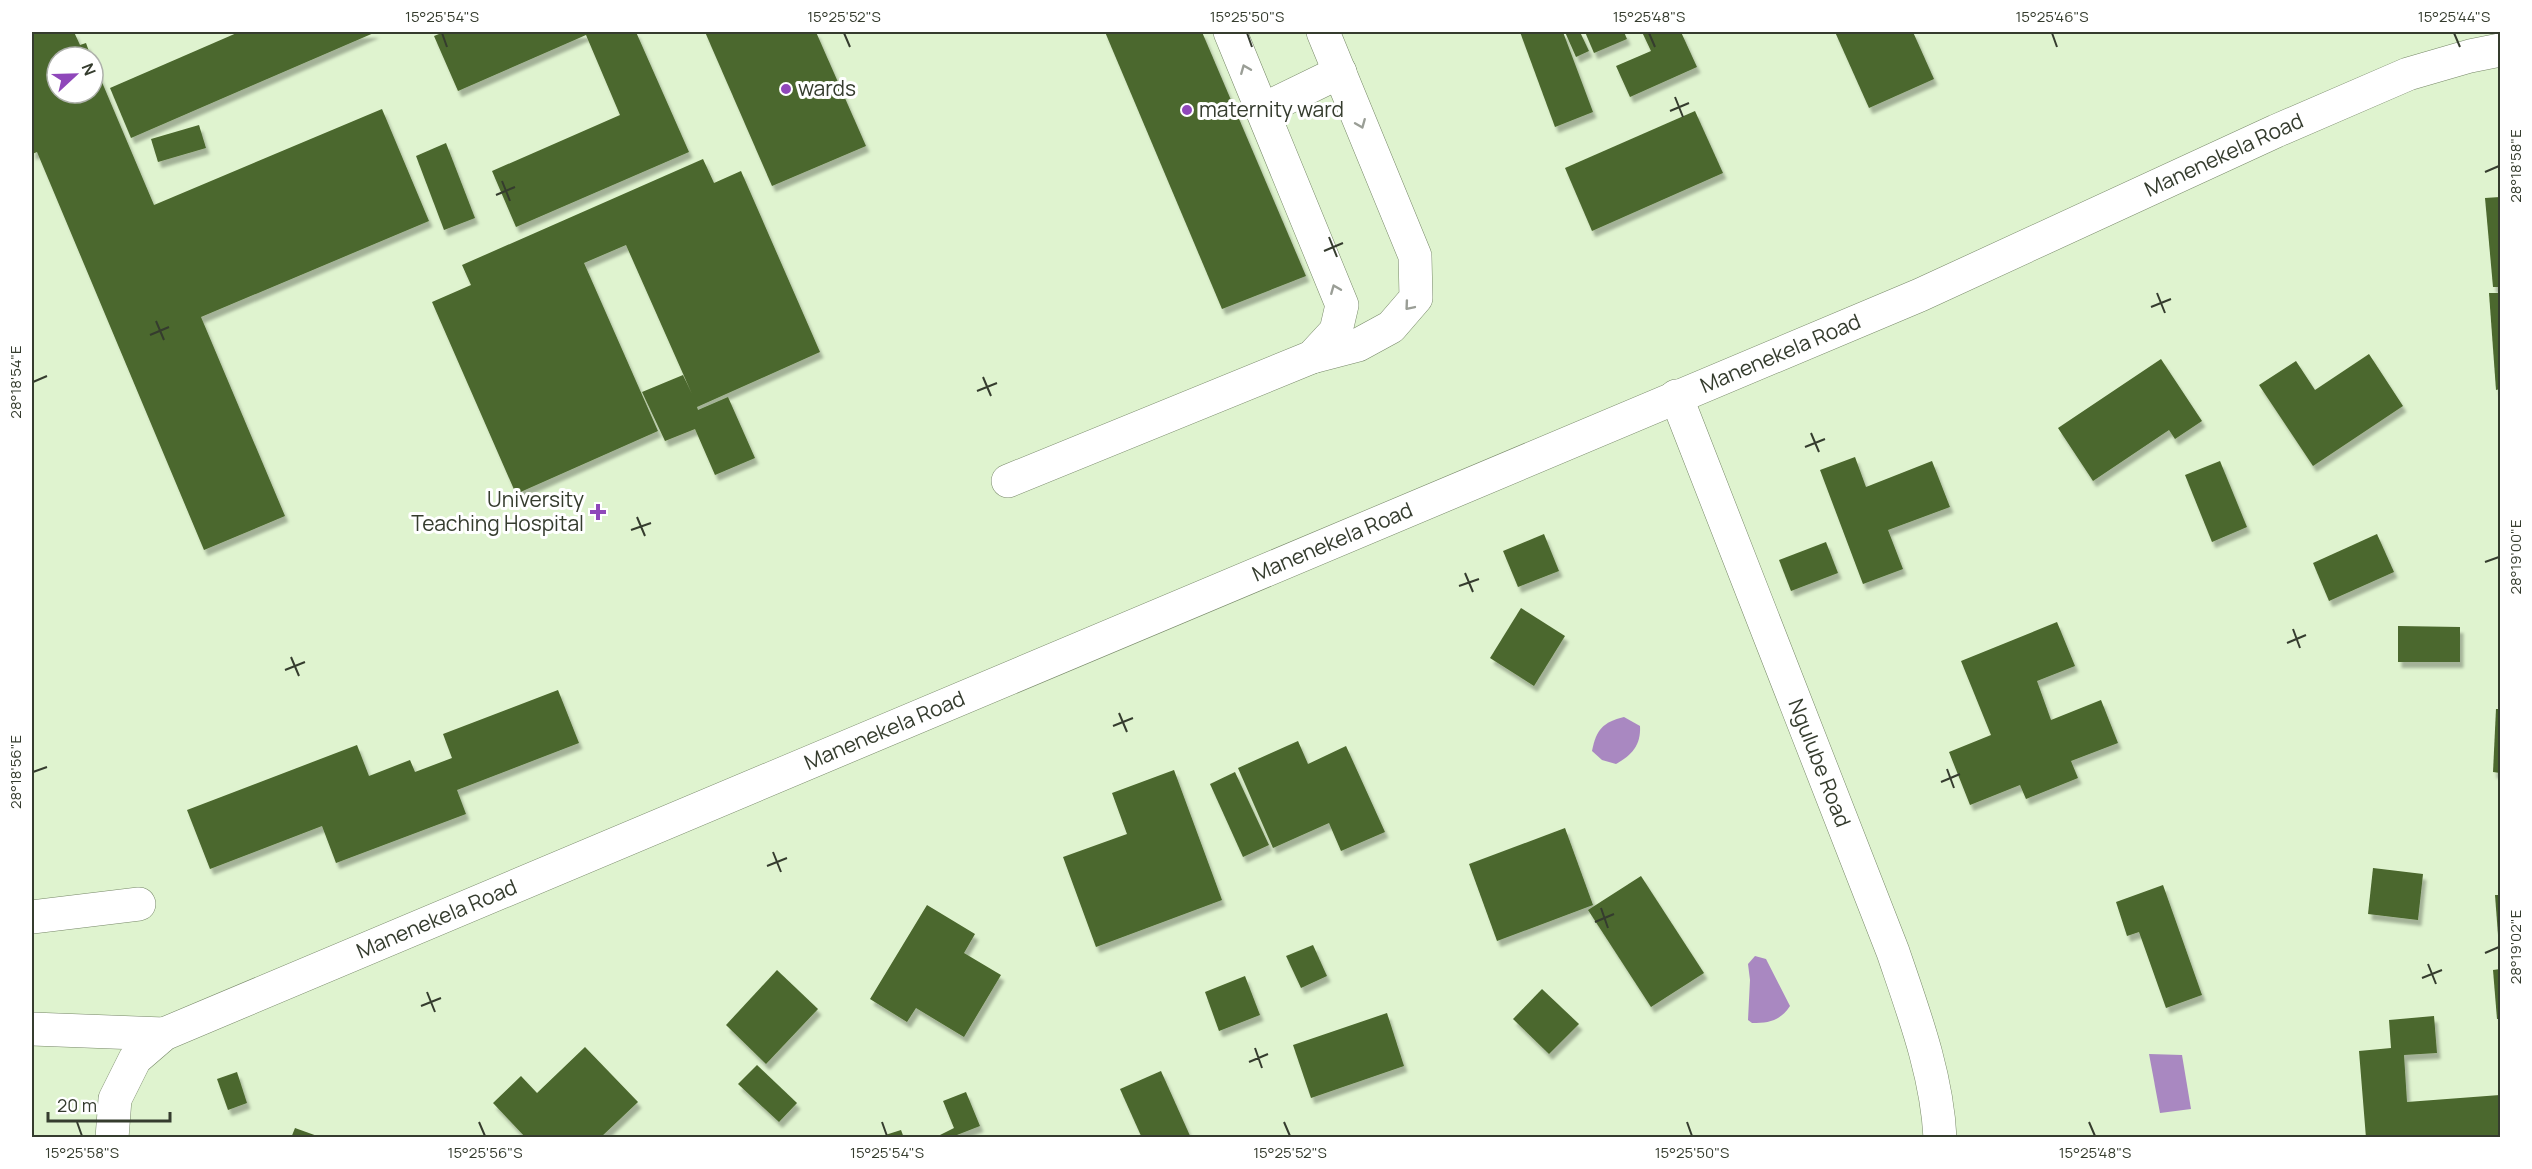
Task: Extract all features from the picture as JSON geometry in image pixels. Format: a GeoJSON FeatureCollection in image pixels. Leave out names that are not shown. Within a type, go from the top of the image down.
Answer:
{"type":"FeatureCollection","features":[{"type":"Feature","properties":{"kind":"street"},"geometry":{"type":"LineString","coordinates":[[1230,32],[1342,306],[1336,331],[1312,357]]}},
{"type":"Feature","properties":{"kind":"street"},"geometry":{"type":"LineString","coordinates":[[1008,481],[1312,357],[1358,345],[1391,327],[1416,298],[1415,255],[1323,32]]}},
{"type":"Feature","properties":{"kind":"street","name":"Manenekela Road"},"geometry":{"type":"LineString","coordinates":[[164,1034],[1920,295],[2276,131],[2408,74],[2500,50]]}},
{"type":"Feature","properties":{"kind":"street"},"geometry":{"type":"LineString","coordinates":[[1262,110],[1340,72]]}},
{"type":"Feature","properties":{"kind":"street","name":"Ngulube Road"},"geometry":{"type":"LineString","coordinates":[[1676,396],[1893,952],[1919,1032],[1939,1118],[1940,1137]]}},
{"type":"Feature","properties":{"kind":"street"},"geometry":{"type":"LineString","coordinates":[[32,917],[139,904]]}},
{"type":"Feature","properties":{"kind":"street"},"geometry":{"type":"LineString","coordinates":[[32,1029],[164,1034]]}},
{"type":"Feature","properties":{"kind":"street"},"geometry":{"type":"LineString","coordinates":[[112,1137],[115,1099],[135,1059],[164,1034]]}},
{"type":"Feature","properties":{"kind":"shaded area"},"geometry":{"type":"Polygon","coordinates":[[[1624,717],[1640,726],[1637,744],[1627,757],[1616,764],[1602,760],[1592,751],[1598,732],[1611,721],[1624,717]]]}},
{"type":"Feature","properties":{"kind":"shaded area"},"geometry":{"type":"Polygon","coordinates":[[[1755,956],[1766,959],[1790,1006],[1774,1020],[1752,1023],[1748,1020],[1750,980],[1748,964],[1755,956]]]}},
{"type":"Feature","properties":{"kind":"shaded area"},"geometry":{"type":"Polygon","coordinates":[[[2149,1054],[2182,1055],[2191,1109],[2160,1113],[2149,1054]]]}},
{"type":"Feature","properties":{"kind":"building"},"geometry":{"type":"Polygon","coordinates":[[[32,32],[74,32],[80,45],[45,45],[45,105],[105,105],[105,89],[154,205],[382,109],[429,221],[201,317],[285,516],[204,550],[37,152],[32,154],[32,32]]]}},
{"type":"Feature","properties":{"kind":"building"},"geometry":{"type":"Polygon","coordinates":[[[239,32],[376,32],[131,138],[110,88],[239,32]]]}},
{"type":"Feature","properties":{"kind":"building"},"geometry":{"type":"Polygon","coordinates":[[[444,32],[636,32],[689,152],[516,227],[492,171],[620,115],[586,35],[458,91],[434,36],[444,32]]]}},
{"type":"Feature","properties":{"kind":"building","name":"wards"},"geometry":{"type":"Polygon","coordinates":[[[705,32],[816,32],[866,146],[772,186],[705,32]]]}},
{"type":"Feature","properties":{"kind":"building","name":"maternity ward"},"geometry":{"type":"Polygon","coordinates":[[[1105,32],[1202,32],[1306,276],[1222,309],[1105,32]]]}},
{"type":"Feature","properties":{"kind":"building"},"geometry":{"type":"Polygon","coordinates":[[[1520,32],[1563,32],[1593,112],[1555,127],[1520,32]]]}},
{"type":"Feature","properties":{"kind":"building"},"geometry":{"type":"Polygon","coordinates":[[[1565,32],[1580,32],[1589,51],[1576,57],[1565,32]]]}},
{"type":"Feature","properties":{"kind":"building"},"geometry":{"type":"Polygon","coordinates":[[[1585,32],[1624,32],[1627,39],[1594,53],[1585,32]]]}},
{"type":"Feature","properties":{"kind":"building"},"geometry":{"type":"Polygon","coordinates":[[[1642,32],[1681,32],[1697,67],[1630,97],[1616,66],[1651,51],[1642,32]]]}},
{"type":"Feature","properties":{"kind":"building"},"geometry":{"type":"Polygon","coordinates":[[[1835,32],[1913,32],[1934,79],[1869,108],[1835,32]]]}},
{"type":"Feature","properties":{"kind":"building"},"geometry":{"type":"Polygon","coordinates":[[[1695,111],[1723,173],[1592,231],[1565,168],[1695,111]]]}},
{"type":"Feature","properties":{"kind":"building"},"geometry":{"type":"Polygon","coordinates":[[[199,125],[206,148],[158,162],[151,139],[199,125]]]}},
{"type":"Feature","properties":{"kind":"building"},"geometry":{"type":"Polygon","coordinates":[[[446,143],[475,218],[444,230],[416,156],[446,143]]]}},
{"type":"Feature","properties":{"kind":"building"},"geometry":{"type":"Polygon","coordinates":[[[703,159],[714,183],[741,171],[820,352],[697,407],[698,410],[728,397],[755,458],[715,475],[695,429],[665,441],[642,392],[683,375],[692,394],[626,245],[584,263],[658,431],[516,494],[432,302],[471,285],[462,265],[703,159]]]}},
{"type":"Feature","properties":{"kind":"building"},"geometry":{"type":"Polygon","coordinates":[[[2500,197],[2500,287],[2493,287],[2485,198],[2500,197]]]}},
{"type":"Feature","properties":{"kind":"building"},"geometry":{"type":"Polygon","coordinates":[[[2489,293],[2500,293],[2500,389],[2496,390],[2489,293]]]}},
{"type":"Feature","properties":{"kind":"building"},"geometry":{"type":"Polygon","coordinates":[[[2369,354],[2403,406],[2313,466],[2259,385],[2296,361],[2315,390],[2369,354]]]}},
{"type":"Feature","properties":{"kind":"building"},"geometry":{"type":"Polygon","coordinates":[[[2161,359],[2202,421],[2175,439],[2169,430],[2093,481],[2058,428],[2161,359]]]}},
{"type":"Feature","properties":{"kind":"building"},"geometry":{"type":"Polygon","coordinates":[[[1855,457],[1866,487],[1932,461],[1950,507],[1888,530],[1903,569],[1863,584],[1820,470],[1855,457]]]}},
{"type":"Feature","properties":{"kind":"building"},"geometry":{"type":"Polygon","coordinates":[[[2220,461],[2247,527],[2212,542],[2185,475],[2220,461]]]}},
{"type":"Feature","properties":{"kind":"building"},"geometry":{"type":"Polygon","coordinates":[[[1544,534],[1559,571],[1518,587],[1503,551],[1544,534]]]}},
{"type":"Feature","properties":{"kind":"building"},"geometry":{"type":"Polygon","coordinates":[[[2377,534],[2394,572],[2329,601],[2313,563],[2377,534]]]}},
{"type":"Feature","properties":{"kind":"building"},"geometry":{"type":"Polygon","coordinates":[[[1826,542],[1838,573],[1791,591],[1779,560],[1826,542]]]}},
{"type":"Feature","properties":{"kind":"building"},"geometry":{"type":"Polygon","coordinates":[[[1521,608],[1565,636],[1534,686],[1490,658],[1521,608]]]}},
{"type":"Feature","properties":{"kind":"building"},"geometry":{"type":"Polygon","coordinates":[[[2057,622],[2075,666],[2037,681],[2051,720],[2101,700],[2118,743],[2071,761],[2078,778],[2026,799],[2020,785],[1970,805],[1949,752],[1991,735],[1961,661],[2057,622]]]}},
{"type":"Feature","properties":{"kind":"building"},"geometry":{"type":"Polygon","coordinates":[[[2398,626],[2460,627],[2460,662],[2398,662],[2398,626]]]}},
{"type":"Feature","properties":{"kind":"building"},"geometry":{"type":"Polygon","coordinates":[[[558,690],[579,743],[457,790],[466,814],[336,863],[322,826],[210,869],[187,810],[357,745],[369,776],[410,760],[415,772],[452,758],[443,734],[558,690]]]}},
{"type":"Feature","properties":{"kind":"building"},"geometry":{"type":"Polygon","coordinates":[[[2496,709],[2500,709],[2500,773],[2493,772],[2496,709]]]}},
{"type":"Feature","properties":{"kind":"building"},"geometry":{"type":"Polygon","coordinates":[[[1298,741],[1308,764],[1346,746],[1385,832],[1341,851],[1329,823],[1273,848],[1238,768],[1298,741]]]}},
{"type":"Feature","properties":{"kind":"building"},"geometry":{"type":"Polygon","coordinates":[[[1174,770],[1222,900],[1096,947],[1063,857],[1127,834],[1112,793],[1174,770]]]}},
{"type":"Feature","properties":{"kind":"building"},"geometry":{"type":"Polygon","coordinates":[[[1235,772],[1269,845],[1243,857],[1210,784],[1235,772]]]}},
{"type":"Feature","properties":{"kind":"building"},"geometry":{"type":"Polygon","coordinates":[[[1565,828],[1593,905],[1497,941],[1469,864],[1565,828]]]}},
{"type":"Feature","properties":{"kind":"building"},"geometry":{"type":"Polygon","coordinates":[[[2373,868],[2423,874],[2418,920],[2368,914],[2373,868]]]}},
{"type":"Feature","properties":{"kind":"building"},"geometry":{"type":"Polygon","coordinates":[[[1641,876],[1704,973],[1651,1007],[1588,910],[1641,876]]]}},
{"type":"Feature","properties":{"kind":"building"},"geometry":{"type":"Polygon","coordinates":[[[2163,885],[2202,995],[2166,1008],[2139,932],[2127,936],[2116,902],[2163,885]]]}},
{"type":"Feature","properties":{"kind":"building"},"geometry":{"type":"Polygon","coordinates":[[[2495,895],[2500,895],[2500,948],[2499,948],[2495,895]]]}},
{"type":"Feature","properties":{"kind":"building"},"geometry":{"type":"Polygon","coordinates":[[[927,905],[975,934],[964,953],[1001,975],[964,1037],[916,1008],[907,1022],[870,999],[927,905]]]}},
{"type":"Feature","properties":{"kind":"building"},"geometry":{"type":"Polygon","coordinates":[[[1313,945],[1327,976],[1301,988],[1286,956],[1313,945]]]}},
{"type":"Feature","properties":{"kind":"building"},"geometry":{"type":"Polygon","coordinates":[[[2500,969],[2500,1019],[2497,1019],[2493,970],[2500,969]]]}},
{"type":"Feature","properties":{"kind":"building"},"geometry":{"type":"Polygon","coordinates":[[[777,970],[818,1009],[766,1064],[726,1025],[777,970]]]}},
{"type":"Feature","properties":{"kind":"building"},"geometry":{"type":"Polygon","coordinates":[[[1245,976],[1260,1015],[1219,1031],[1205,992],[1245,976]]]}},
{"type":"Feature","properties":{"kind":"building"},"geometry":{"type":"Polygon","coordinates":[[[1542,989],[1579,1024],[1549,1054],[1513,1019],[1542,989]]]}},
{"type":"Feature","properties":{"kind":"building"},"geometry":{"type":"Polygon","coordinates":[[[1387,1013],[1404,1066],[1311,1098],[1293,1045],[1387,1013]]]}},
{"type":"Feature","properties":{"kind":"building"},"geometry":{"type":"Polygon","coordinates":[[[2434,1016],[2437,1053],[2404,1055],[2407,1102],[2500,1095],[2500,1138],[2366,1138],[2359,1051],[2391,1048],[2389,1020],[2434,1016]]]}},
{"type":"Feature","properties":{"kind":"building"},"geometry":{"type":"Polygon","coordinates":[[[585,1047],[638,1102],[600,1138],[526,1138],[493,1103],[521,1076],[537,1093],[585,1047]]]}},
{"type":"Feature","properties":{"kind":"building"},"geometry":{"type":"Polygon","coordinates":[[[757,1065],[797,1103],[779,1122],[738,1084],[757,1065]]]}},
{"type":"Feature","properties":{"kind":"building"},"geometry":{"type":"Polygon","coordinates":[[[1161,1071],[1191,1138],[1142,1138],[1120,1089],[1161,1071]]]}},
{"type":"Feature","properties":{"kind":"building"},"geometry":{"type":"Polygon","coordinates":[[[237,1072],[247,1103],[228,1110],[217,1079],[237,1072]]]}},
{"type":"Feature","properties":{"kind":"building"},"geometry":{"type":"Polygon","coordinates":[[[966,1092],[980,1126],[957,1135],[958,1138],[934,1138],[954,1128],[943,1101],[966,1092]]]}},
{"type":"Feature","properties":{"kind":"building"},"geometry":{"type":"Polygon","coordinates":[[[295,1128],[320,1137],[320,1138],[291,1138],[295,1128]]]}},
{"type":"Feature","properties":{"kind":"building"},"geometry":{"type":"Polygon","coordinates":[[[901,1130],[904,1138],[879,1138],[879,1137],[901,1130]]]}},
{"type":"Feature","properties":{"kind":"place","name":"wards"},"geometry":{"type":"Point","coordinates":[786,89]}},
{"type":"Feature","properties":{"kind":"place","name":"maternity ward"},"geometry":{"type":"Point","coordinates":[1187,110]}},
{"type":"Feature","properties":{"kind":"place","name":"University Teaching Hospital"},"geometry":{"type":"Point","coordinates":[598,512]}}]}
